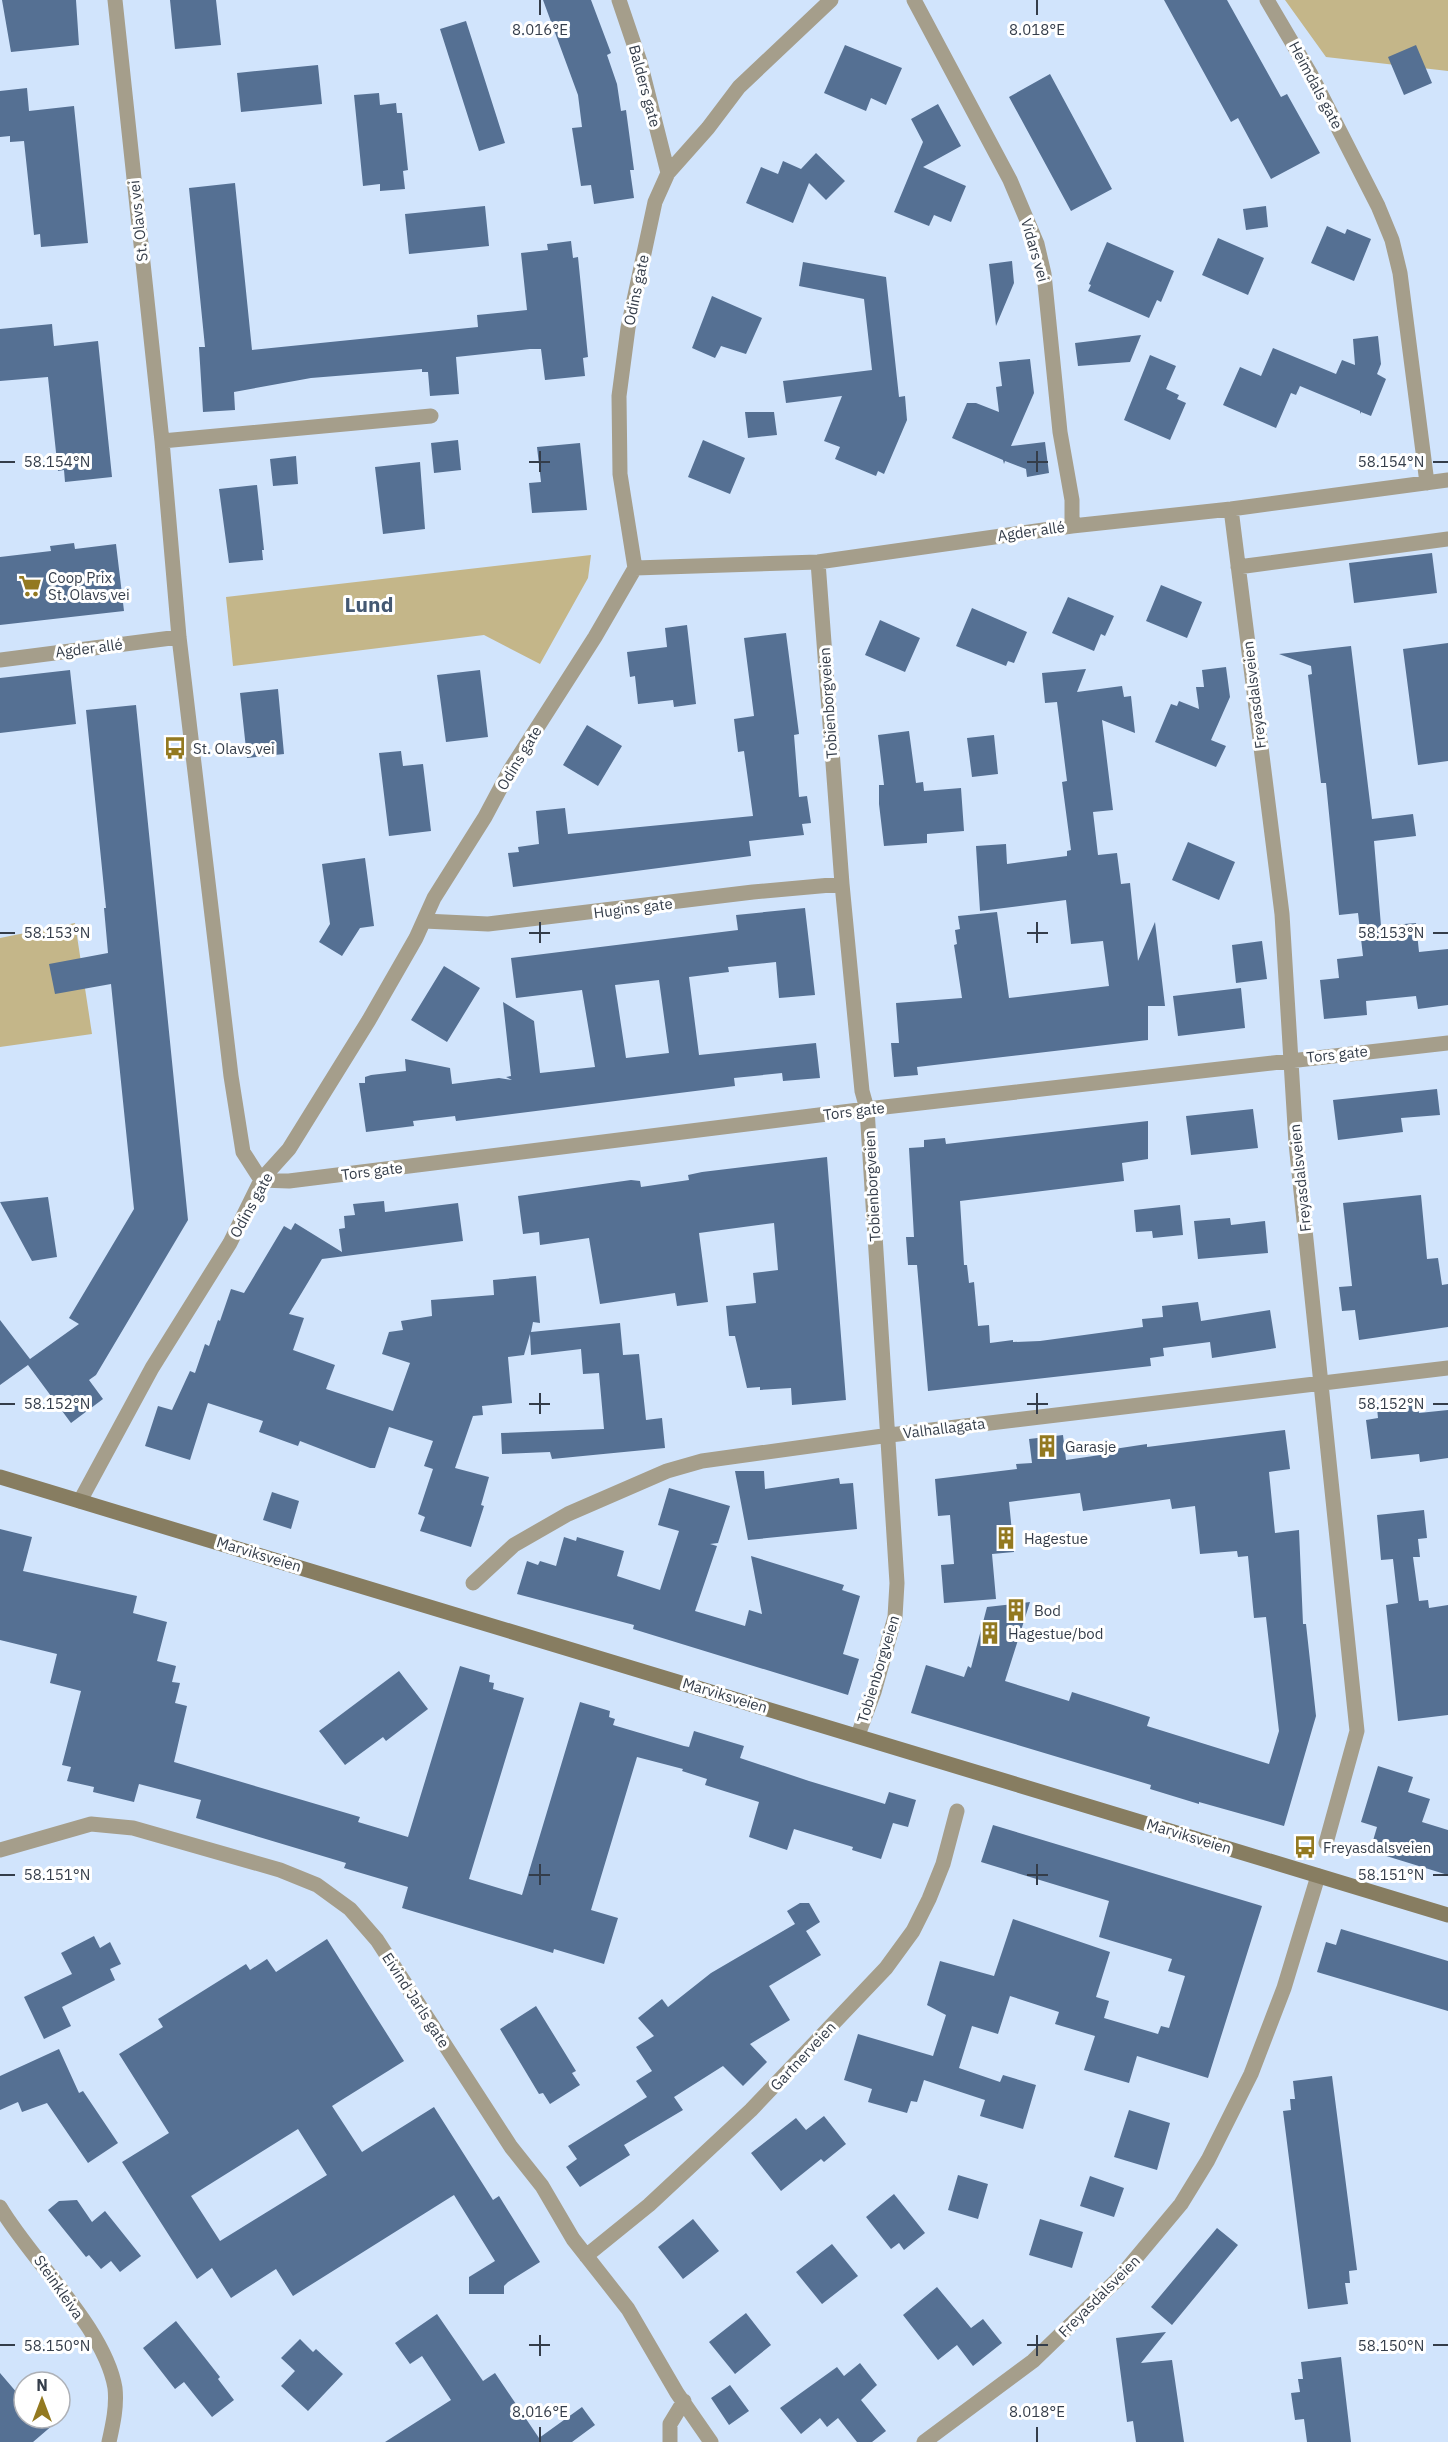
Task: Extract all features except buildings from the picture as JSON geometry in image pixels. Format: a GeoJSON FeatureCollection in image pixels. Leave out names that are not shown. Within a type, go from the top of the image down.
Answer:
{"type":"FeatureCollection","features":[{"type":"Feature","properties":{"kind":"main road","name":"Marviksveien"},"geometry":{"type":"LineString","coordinates":[[0,1477],[1448,1915]]}},
{"type":"Feature","properties":{"kind":"street","name":"St. Olavs vei"},"geometry":{"type":"LineString","coordinates":[[115,0],[162,441],[179,637],[231,1076],[243,1152],[261,1180]]}},
{"type":"Feature","properties":{"kind":"street","name":"Balders gate"},"geometry":{"type":"LineString","coordinates":[[619,0],[640,62],[668,173]]}},
{"type":"Feature","properties":{"kind":"street","name":"Odins gate"},"geometry":{"type":"LineString","coordinates":[[80,1501],[152,1368],[230,1243],[261,1180],[289,1149],[369,1020],[424,921],[434,898],[635,568],[620,474],[618,416],[620,376],[655,202],[668,173],[708,128],[739,87],[831,0]]}},
{"type":"Feature","properties":{"kind":"street","name":"Vidars vei"},"geometry":{"type":"LineString","coordinates":[[914,0],[1010,180],[1036,244],[1046,284],[1060,432],[1072,500],[1072,525]]}},
{"type":"Feature","properties":{"kind":"street","name":"Heimdals gate"},"geometry":{"type":"LineString","coordinates":[[1267,0],[1310,72],[1392,240],[1400,273],[1427,483]]}},
{"type":"Feature","properties":{"kind":"street"},"geometry":{"type":"LineString","coordinates":[[162,441],[388,422],[431,416]]}},
{"type":"Feature","properties":{"kind":"street","name":"Agder allé"},"geometry":{"type":"LineString","coordinates":[[635,568],[818,562],[1072,525],[1231,509],[1448,480]]}},
{"type":"Feature","properties":{"kind":"street","name":"Freyasdalsveien"},"geometry":{"type":"LineString","coordinates":[[1231,509],[1282,914],[1296,1143],[1357,1731],[1326,1844]]}},
{"type":"Feature","properties":{"kind":"street"},"geometry":{"type":"LineString","coordinates":[[1238,567],[1448,539]]}},
{"type":"Feature","properties":{"kind":"street","name":"Tobienborgveien"},"geometry":{"type":"LineString","coordinates":[[818,562],[842,884],[862,1092],[867,1109],[882,1360],[890,1435],[897,1583],[895,1617],[874,1692],[858,1735]]}},
{"type":"Feature","properties":{"kind":"street","name":"Agder allé"},"geometry":{"type":"LineString","coordinates":[[0,660],[179,637]]}},
{"type":"Feature","properties":{"kind":"street","name":"Hugins gate"},"geometry":{"type":"LineString","coordinates":[[424,921],[488,924],[753,892],[842,884]]}},
{"type":"Feature","properties":{"kind":"street","name":"Tors gate"},"geometry":{"type":"LineString","coordinates":[[261,1180],[289,1181],[867,1109],[1291,1059],[1448,1043]]}},
{"type":"Feature","properties":{"kind":"street","name":"Valhallagata"},"geometry":{"type":"LineString","coordinates":[[473,1583],[500,1557],[523,1540],[568,1514],[667,1471],[702,1461],[890,1435],[1448,1368]]}},
{"type":"Feature","properties":{"kind":"street","name":"Gartnerveien"},"geometry":{"type":"LineString","coordinates":[[586,2256],[649,2205],[751,2110],[886,1968],[913,1931],[929,1899],[943,1864],[957,1810]]}},
{"type":"Feature","properties":{"kind":"street","name":"Eivind Jarls gate"},"geometry":{"type":"LineString","coordinates":[[0,1851],[91,1824],[133,1828],[280,1870],[317,1885],[350,1909],[377,1941],[511,2147],[542,2186],[586,2256],[627,2309],[711,2442]]}},
{"type":"Feature","properties":{"kind":"street","name":"Freyasdalsveien"},"geometry":{"type":"LineString","coordinates":[[924,2442],[1032,2361],[1120,2277],[1181,2204],[1208,2160],[1251,2074],[1284,1988],[1318,1875]]}},
{"type":"Feature","properties":{"kind":"street","name":"Steinkleiva"},"geometry":{"type":"LineString","coordinates":[[0,2207],[44,2265],[107,2361],[115,2388],[115,2416],[109,2442]]}},
{"type":"Feature","properties":{"kind":"street"},"geometry":{"type":"LineString","coordinates":[[670,2442],[670,2424],[684,2402]]}},
{"type":"Feature","properties":{"kind":"shaded area"},"geometry":{"type":"Polygon","coordinates":[[[1285,0],[1448,0],[1448,71],[1326,57],[1285,0]]]}},
{"type":"Feature","properties":{"kind":"shaded area"},"geometry":{"type":"Polygon","coordinates":[[[591,555],[588,578],[540,664],[484,635],[233,666],[226,597],[591,555]]]}},
{"type":"Feature","properties":{"kind":"shaded area"},"geometry":{"type":"Polygon","coordinates":[[[75,923],[92,1034],[0,1047],[0,938],[75,923]]]}},
{"type":"Feature","properties":{"kind":"place","name":"Coop Prix St. Olavs vei"},"geometry":{"type":"Point","coordinates":[30,586]}},
{"type":"Feature","properties":{"kind":"place","name":"St. Olavs vei"},"geometry":{"type":"Point","coordinates":[175,748]}},
{"type":"Feature","properties":{"kind":"place","name":"Garasje"},"geometry":{"type":"Point","coordinates":[1047,1446]}},
{"type":"Feature","properties":{"kind":"place","name":"Hagestue"},"geometry":{"type":"Point","coordinates":[1006,1538]}},
{"type":"Feature","properties":{"kind":"place","name":"Bod"},"geometry":{"type":"Point","coordinates":[1016,1610]}},
{"type":"Feature","properties":{"kind":"place","name":"Hagestue/bod"},"geometry":{"type":"Point","coordinates":[990,1633]}},
{"type":"Feature","properties":{"kind":"place","name":"Freyasdalsveien"},"geometry":{"type":"Point","coordinates":[1305,1847]}},
{"type":"Feature","properties":{"kind":"district","name":"Lund"},"geometry":{"type":"Point","coordinates":[369,604]}}]}
